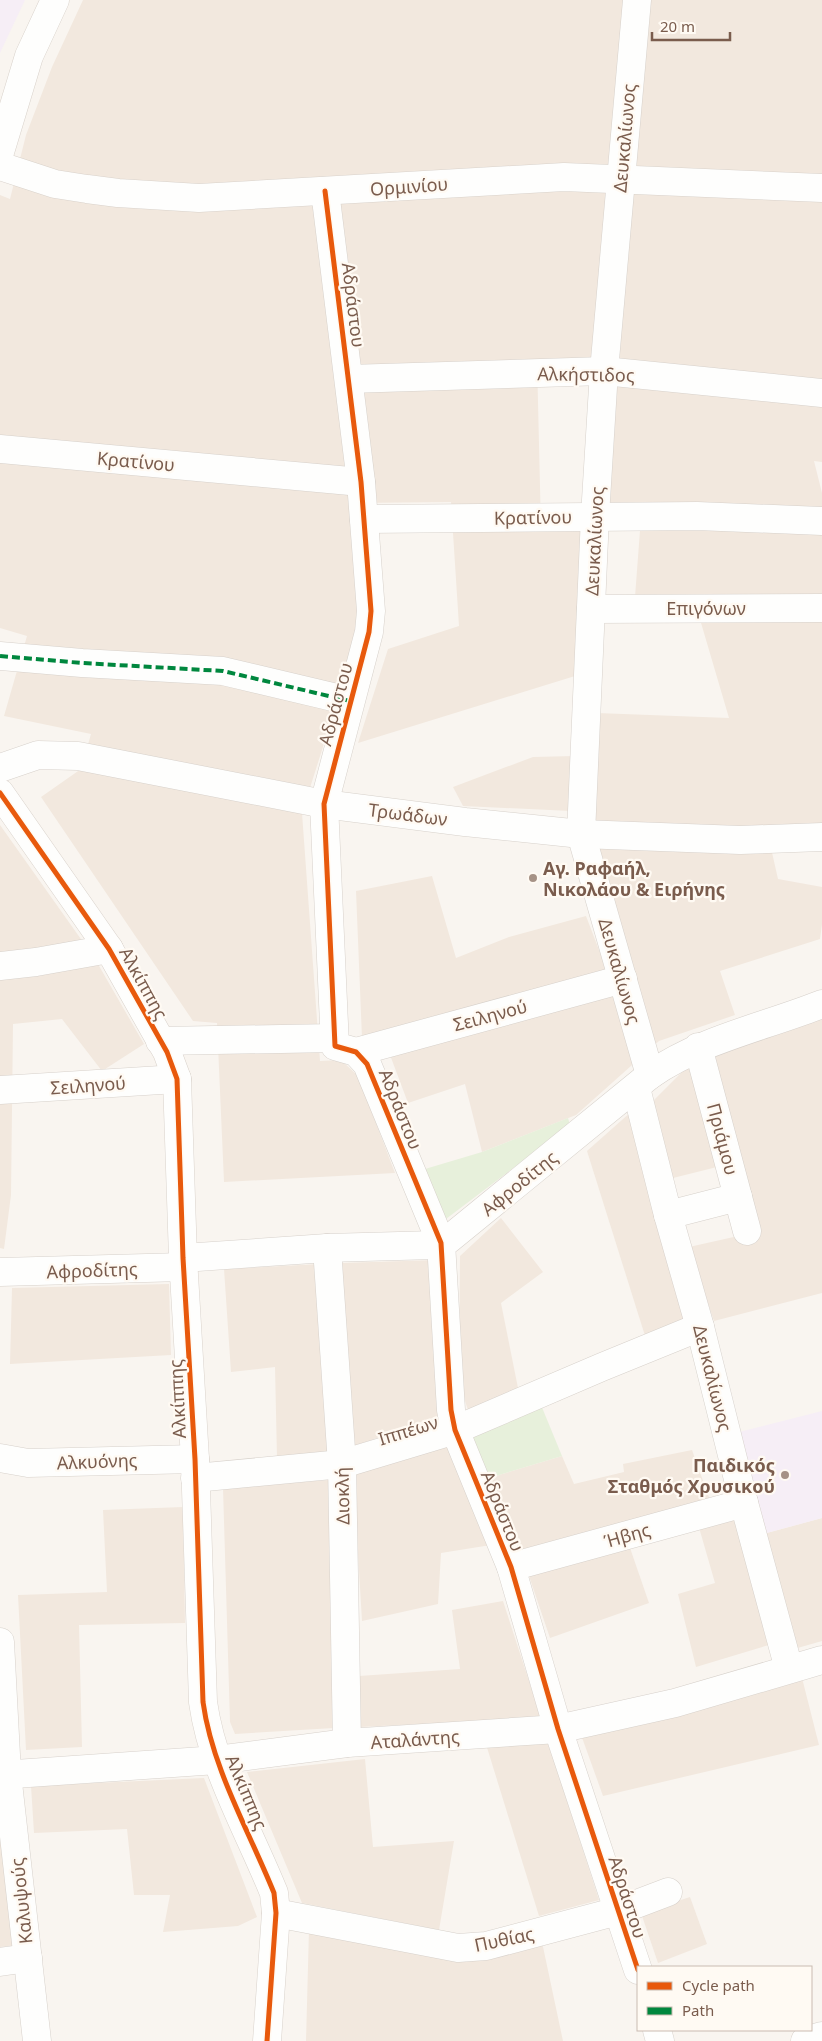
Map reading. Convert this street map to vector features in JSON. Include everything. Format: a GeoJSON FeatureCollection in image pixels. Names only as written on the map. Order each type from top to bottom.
{"type":"FeatureCollection","features":[{"type":"Feature","properties":{"kind":"street"},"geometry":{"type":"LineString","coordinates":[[0,152],[29,56],[55,0]]}},
{"type":"Feature","properties":{"kind":"street","name":"Δευκαλίωνος"},"geometry":{"type":"LineString","coordinates":[[637,0],[604,371],[595,516],[581,834],[623,979],[668,1215],[700,1327],[744,1503],[789,1669]]}},
{"type":"Feature","properties":{"kind":"street","name":"Ορμινίου"},"geometry":{"type":"LineString","coordinates":[[0,166],[55,184],[118,193],[207,198],[564,177],[822,188]]}},
{"type":"Feature","properties":{"kind":"street","name":"Αδράστου"},"geometry":{"type":"LineString","coordinates":[[325,191],[361,482],[371,610],[369,632],[324,804],[345,1045],[367,1064],[441,1243],[451,1410],[455,1430],[511,1567],[558,1729],[637,1967]]}},
{"type":"Feature","properties":{"kind":"street","name":"Αλκήστιδος"},"geometry":{"type":"LineString","coordinates":[[349,379],[604,371],[822,393]]}},
{"type":"Feature","properties":{"kind":"street","name":"Κρατίνου"},"geometry":{"type":"LineString","coordinates":[[0,449],[361,482]]}},
{"type":"Feature","properties":{"kind":"street","name":"Κρατίνου"},"geometry":{"type":"LineString","coordinates":[[364,519],[697,516],[822,521]]}},
{"type":"Feature","properties":{"kind":"street","name":"Επιγόνων"},"geometry":{"type":"LineString","coordinates":[[591,609],[822,608]]}},
{"type":"Feature","properties":{"kind":"street"},"geometry":{"type":"LineString","coordinates":[[0,656],[223,671],[350,701]]}},
{"type":"Feature","properties":{"kind":"street","name":"Τρωάδων"},"geometry":{"type":"LineString","coordinates":[[0,768],[38,755],[78,756],[324,804],[581,834],[740,840],[822,837]]}},
{"type":"Feature","properties":{"kind":"street","name":"Αλκίππης"},"geometry":{"type":"LineString","coordinates":[[0,793],[110,949],[172,1062],[177,1079],[183,1262],[195,1468],[203,1702],[208,1731],[217,1760],[274,1893],[276,1913],[267,2041]]}},
{"type":"Feature","properties":{"kind":"street"},"geometry":{"type":"LineString","coordinates":[[0,966],[36,962],[110,949]]}},
{"type":"Feature","properties":{"kind":"street","name":"Σειληνού"},"geometry":{"type":"LineString","coordinates":[[160,1041],[345,1045],[623,979]]}},
{"type":"Feature","properties":{"kind":"street","name":"Αφροδίτης"},"geometry":{"type":"LineString","coordinates":[[0,1272],[183,1262],[327,1248],[435,1245],[441,1243],[517,1184],[642,1081],[670,1061],[698,1047],[822,1004]]}},
{"type":"Feature","properties":{"kind":"street","name":"Πριάμου"},"geometry":{"type":"LineString","coordinates":[[698,1047],[747,1231]]}},
{"type":"Feature","properties":{"kind":"street","name":"Σειληνού"},"geometry":{"type":"LineString","coordinates":[[0,1090],[177,1079]]}},
{"type":"Feature","properties":{"kind":"street"},"geometry":{"type":"LineString","coordinates":[[668,1215],[738,1197]]}},
{"type":"Feature","properties":{"kind":"street","name":"Διοκλή"},"geometry":{"type":"LineString","coordinates":[[327,1248],[342,1464],[347,1743]]}},
{"type":"Feature","properties":{"kind":"street"},"geometry":{"type":"LineString","coordinates":[[0,1272],[0,1282]]}},
{"type":"Feature","properties":{"kind":"street","name":"Ιππέων"},"geometry":{"type":"LineString","coordinates":[[195,1468],[342,1464],[455,1430],[602,1366],[700,1327]]}},
{"type":"Feature","properties":{"kind":"street","name":"Αλκυόνης"},"geometry":{"type":"LineString","coordinates":[[0,1458],[28,1463],[195,1468]]}},
{"type":"Feature","properties":{"kind":"street","name":"Ήβης"},"geometry":{"type":"LineString","coordinates":[[511,1567],[744,1503]]}},
{"type":"Feature","properties":{"kind":"street","name":"Καλυψούς"},"geometry":{"type":"LineString","coordinates":[[0,1642],[3,1774],[28,1958],[37,2041]]}},
{"type":"Feature","properties":{"kind":"street","name":"Αταλάντης"},"geometry":{"type":"LineString","coordinates":[[3,1774],[217,1760],[347,1743],[558,1729],[675,1703],[822,1660]]}},
{"type":"Feature","properties":{"kind":"street","name":"Πυθίας"},"geometry":{"type":"LineString","coordinates":[[276,1913],[458,1948],[486,1946],[618,1911],[668,1892]]}},
{"type":"Feature","properties":{"kind":"street"},"geometry":{"type":"LineString","coordinates":[[0,1962],[28,1958]]}},
{"type":"Feature","properties":{"kind":"street"},"geometry":{"type":"LineString","coordinates":[[805,2041],[822,2036]]}},
{"type":"Feature","properties":{"kind":"shaded area"},"geometry":{"type":"Polygon","coordinates":[[[0,0],[25,0],[0,53],[0,0]]]}},
{"type":"Feature","properties":{"kind":"shaded area"},"geometry":{"type":"Polygon","coordinates":[[[83,0],[822,0],[822,462],[814,461],[822,493],[822,825],[766,826],[778,879],[822,887],[820,939],[720,971],[735,1015],[659,1041],[576,1115],[482,1152],[465,1084],[408,1103],[390,1055],[636,981],[593,827],[597,713],[729,718],[694,599],[635,597],[642,504],[609,504],[613,358],[537,360],[541,528],[581,528],[575,676],[358,743],[388,649],[459,626],[451,502],[353,503],[361,627],[302,813],[320,1061],[341,1060],[358,1076],[395,1173],[224,1182],[217,1023],[193,1021],[41,797],[81,769],[91,734],[4,716],[27,636],[0,628],[0,195],[10,199],[26,135],[52,67],[83,0]]]}},
{"type":"Feature","properties":{"kind":"shaded area"},"geometry":{"type":"Polygon","coordinates":[[[574,756],[571,811],[463,806],[453,787],[533,757],[574,756]]]}},
{"type":"Feature","properties":{"kind":"shaded area"},"geometry":{"type":"Polygon","coordinates":[[[0,825],[95,959],[144,1044],[102,1071],[62,1019],[13,1024],[11,1195],[4,1249],[0,1248],[0,825]]]}},
{"type":"Feature","properties":{"kind":"shaded area"},"geometry":{"type":"Polygon","coordinates":[[[432,876],[456,958],[509,937],[586,916],[607,971],[362,1038],[356,891],[432,876]]]}},
{"type":"Feature","properties":{"kind":"shaded area"},"geometry":{"type":"Polygon","coordinates":[[[822,1016],[822,1293],[714,1321],[689,1247],[756,1232],[708,1056],[822,1016]]]}},
{"type":"Feature","properties":{"kind":"shaded area"},"geometry":{"type":"Polygon","coordinates":[[[692,1064],[721,1166],[673,1178],[652,1102],[692,1064]]]}},
{"type":"Feature","properties":{"kind":"shaded area"},"geometry":{"type":"Polygon","coordinates":[[[631,1112],[690,1321],[646,1339],[587,1151],[631,1112]]]}},
{"type":"Feature","properties":{"kind":"shaded area"},"geometry":{"type":"Polygon","coordinates":[[[501,1218],[543,1272],[501,1303],[518,1388],[468,1410],[459,1383],[460,1256],[501,1218]]]}},
{"type":"Feature","properties":{"kind":"shaded area"},"geometry":{"type":"Polygon","coordinates":[[[436,1260],[440,1415],[352,1447],[341,1263],[436,1260]]]}},
{"type":"Feature","properties":{"kind":"shaded area"},"geometry":{"type":"Polygon","coordinates":[[[320,1264],[331,1453],[277,1458],[275,1367],[231,1372],[224,1269],[320,1264]]]}},
{"type":"Feature","properties":{"kind":"shaded area"},"geometry":{"type":"Polygon","coordinates":[[[169,1284],[171,1355],[10,1364],[12,1288],[169,1284]]]}},
{"type":"Feature","properties":{"kind":"shaded area","name":"Παιδικός Σταθμός Χρυσικού"},"geometry":{"type":"Polygon","coordinates":[[[822,1411],[822,1518],[763,1534],[735,1433],[822,1411]]]}},
{"type":"Feature","properties":{"kind":"shaded area"},"geometry":{"type":"Polygon","coordinates":[[[449,1439],[491,1545],[441,1553],[438,1604],[362,1621],[353,1470],[449,1439]]]}},
{"type":"Feature","properties":{"kind":"shaded area"},"geometry":{"type":"Polygon","coordinates":[[[692,1450],[711,1503],[521,1556],[489,1478],[562,1456],[574,1484],[624,1472],[623,1464],[692,1450]]]}},
{"type":"Feature","properties":{"kind":"shaded area"},"geometry":{"type":"Polygon","coordinates":[[[329,1480],[334,1728],[235,1734],[230,1722],[223,1488],[329,1480]]]}},
{"type":"Feature","properties":{"kind":"shaded area"},"geometry":{"type":"Polygon","coordinates":[[[183,1507],[185,1623],[79,1625],[82,1747],[26,1750],[18,1595],[107,1592],[103,1510],[183,1507]]]}},
{"type":"Feature","properties":{"kind":"shaded area"},"geometry":{"type":"Polygon","coordinates":[[[734,1513],[772,1644],[696,1667],[678,1594],[715,1583],[698,1524],[734,1513]]]}},
{"type":"Feature","properties":{"kind":"shaded area"},"geometry":{"type":"Polygon","coordinates":[[[822,1518],[822,1641],[794,1649],[763,1534],[822,1518]]]}},
{"type":"Feature","properties":{"kind":"shaded area"},"geometry":{"type":"Polygon","coordinates":[[[629,1545],[649,1603],[550,1638],[528,1573],[629,1545]]]}},
{"type":"Feature","properties":{"kind":"shaded area"},"geometry":{"type":"Polygon","coordinates":[[[503,1601],[541,1718],[360,1727],[359,1676],[460,1669],[452,1610],[503,1601]]]}},
{"type":"Feature","properties":{"kind":"shaded area"},"geometry":{"type":"Polygon","coordinates":[[[801,1674],[819,1745],[603,1796],[580,1732],[801,1674]]]}},
{"type":"Feature","properties":{"kind":"shaded area"},"geometry":{"type":"Polygon","coordinates":[[[485,1741],[548,1742],[599,1900],[539,1916],[485,1741]]]}},
{"type":"Feature","properties":{"kind":"shaded area"},"geometry":{"type":"Polygon","coordinates":[[[365,1759],[373,1847],[454,1841],[439,1930],[302,1903],[247,1772],[365,1759]]]}},
{"type":"Feature","properties":{"kind":"shaded area"},"geometry":{"type":"Polygon","coordinates":[[[204,1778],[257,1917],[238,1926],[163,1932],[170,1895],[134,1895],[127,1829],[34,1833],[31,1786],[204,1778]]]}},
{"type":"Feature","properties":{"kind":"shaded area"},"geometry":{"type":"Polygon","coordinates":[[[0,1802],[18,1945],[0,1947],[0,1802]]]}},
{"type":"Feature","properties":{"kind":"shaded area"},"geometry":{"type":"Polygon","coordinates":[[[690,1897],[707,1944],[658,1963],[641,1913],[690,1897]]]}},
{"type":"Feature","properties":{"kind":"shaded area"},"geometry":{"type":"Polygon","coordinates":[[[309,1929],[475,1961],[542,1942],[563,2041],[306,2041],[309,1929]]]}},
{"type":"Feature","properties":{"kind":"green space"},"geometry":{"type":"Polygon","coordinates":[[[568,1118],[570,1125],[442,1222],[425,1169],[482,1152],[568,1118]]]}},
{"type":"Feature","properties":{"kind":"green space"},"geometry":{"type":"Polygon","coordinates":[[[541,1405],[562,1456],[489,1478],[470,1432],[541,1405]]]}},
{"type":"Feature","properties":{"kind":"marked path"},"geometry":{"type":"LineString","coordinates":[[0,656],[223,671],[350,701]]}},
{"type":"Feature","properties":{"kind":"cycle path"},"geometry":{"type":"LineString","coordinates":[[325,191],[361,482],[371,611],[369,632],[324,804],[335,1046],[356,1052],[367,1064],[441,1243],[451,1410],[455,1430],[511,1567],[558,1729],[637,1967]]}},
{"type":"Feature","properties":{"kind":"cycle path"},"geometry":{"type":"LineString","coordinates":[[0,793],[109,949],[167,1052],[177,1079],[183,1258],[195,1459],[203,1702],[214,1751],[232,1799],[274,1893],[276,1913],[267,2041]]}},
{"type":"Feature","properties":{"kind":"place","name":"Αγ. Ραφαήλ, Νικολάου & Ειρήνης"},"geometry":{"type":"Point","coordinates":[533,878]}},
{"type":"Feature","properties":{"kind":"place","name":"Παιδικός Σταθμός Χρυσικού"},"geometry":{"type":"Point","coordinates":[785,1475]}}]}
